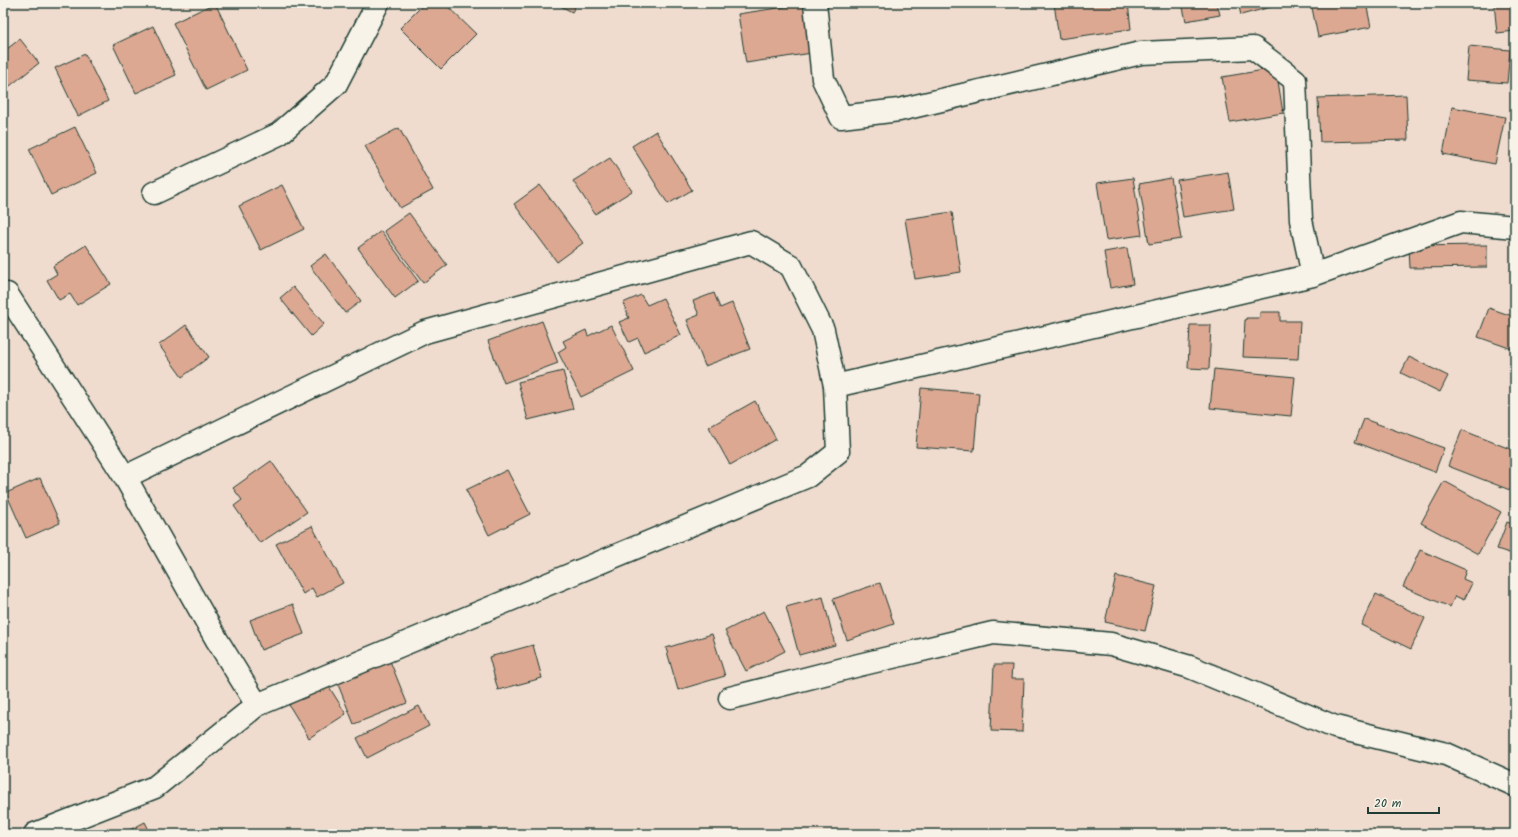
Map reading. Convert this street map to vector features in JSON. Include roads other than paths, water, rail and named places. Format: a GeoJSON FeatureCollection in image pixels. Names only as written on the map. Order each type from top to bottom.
{"type":"FeatureCollection","features":[{"type":"Feature","properties":{"kind":"street"},"geometry":{"type":"LineString","coordinates":[[154,193],[279,134],[336,84],[378,3]]}},
{"type":"Feature","properties":{"kind":"street"},"geometry":{"type":"LineString","coordinates":[[815,3],[822,79],[841,117],[899,110],[1141,53],[1253,48],[1296,80],[1300,220],[1313,275]]}},
{"type":"Feature","properties":{"kind":"street"},"geometry":{"type":"LineString","coordinates":[[835,386],[1313,275],[1461,222],[1515,227]]}},
{"type":"Feature","properties":{"kind":"street"},"geometry":{"type":"LineString","coordinates":[[35,834],[155,787],[257,705],[808,476],[838,452],[835,386],[823,330],[791,266],[751,242],[425,332],[124,477]]}},
{"type":"Feature","properties":{"kind":"street"},"geometry":{"type":"LineString","coordinates":[[7,294],[124,477],[217,640],[257,705]]}},
{"type":"Feature","properties":{"kind":"street"},"geometry":{"type":"LineString","coordinates":[[730,698],[993,633],[1111,644],[1190,667],[1335,727],[1446,754],[1515,785]]}}]}
